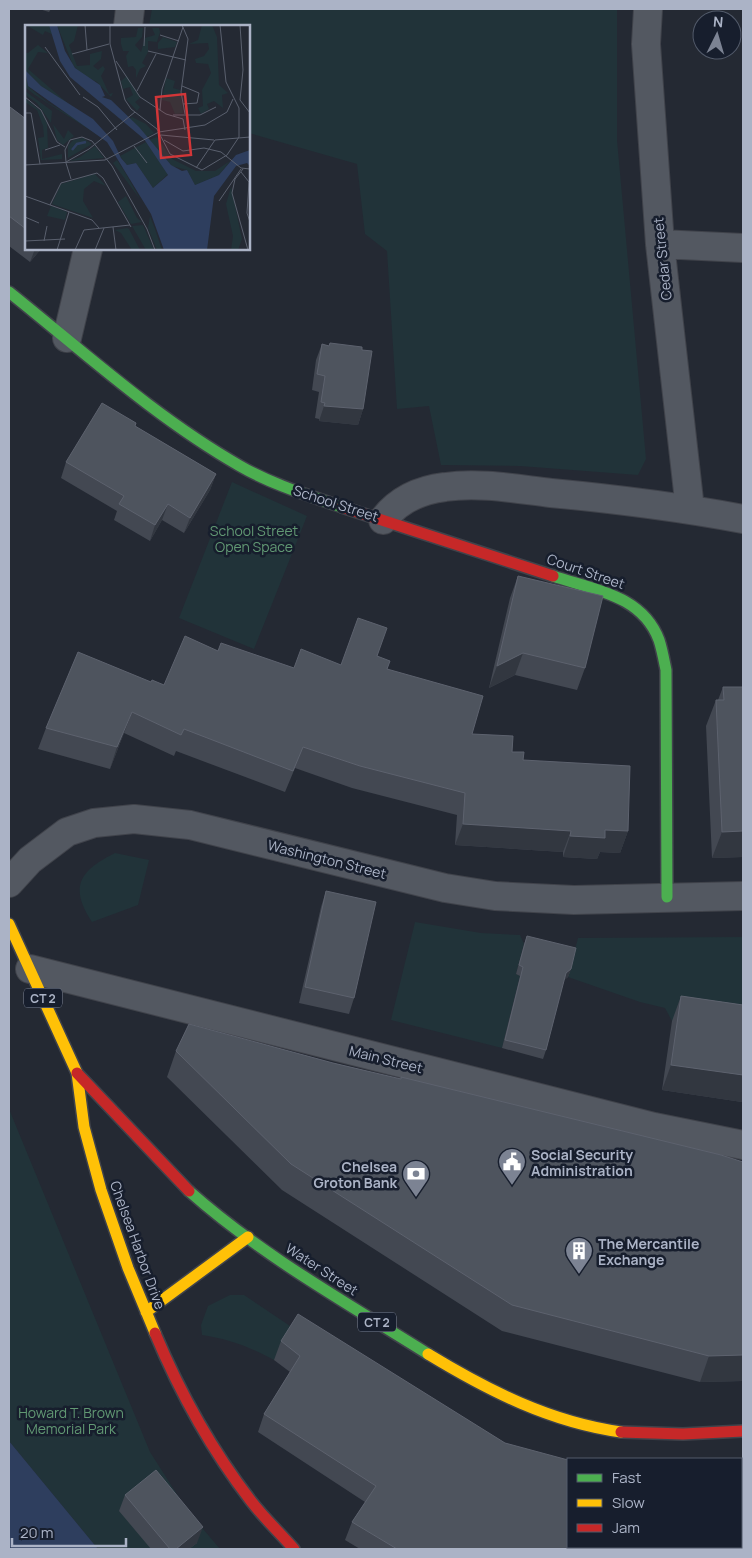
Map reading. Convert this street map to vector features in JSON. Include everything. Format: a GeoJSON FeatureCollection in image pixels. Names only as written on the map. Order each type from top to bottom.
{"type":"FeatureCollection","features":[{"type":"Feature","properties":{"kind":"main road","name":"School Street"},"geometry":{"type":"LineString","coordinates":[[9,292],[148,402],[241,466],[303,494],[383,520]]}},
{"type":"Feature","properties":{"kind":"main road","name":"Court Street"},"geometry":{"type":"LineString","coordinates":[[383,520],[613,596],[633,604],[649,620],[663,656],[667,686],[666,898]]}},
{"type":"Feature","properties":{"kind":"main road","name":"Chelsea Harbor Drive"},"geometry":{"type":"LineString","coordinates":[[9,924],[77,1073],[81,1111],[96,1173],[113,1228],[170,1368],[205,1436],[252,1502],[294,1549]]}},
{"type":"Feature","properties":{"kind":"main road","name":"Water Street"},"geometry":{"type":"LineString","coordinates":[[77,1073],[173,1177],[209,1209],[331,1293],[456,1370],[499,1393],[546,1414],[588,1426],[639,1433],[696,1434],[743,1431]]}},
{"type":"Feature","properties":{"kind":"main road"},"geometry":{"type":"LineString","coordinates":[[146,1312],[248,1237]]}},
{"type":"Feature","properties":{"kind":"street"},"geometry":{"type":"LineString","coordinates":[[128,25],[130,9]]}},
{"type":"Feature","properties":{"kind":"street","name":"Cedar Street"},"geometry":{"type":"LineString","coordinates":[[648,9],[646,44],[660,244],[690,509]]}},
{"type":"Feature","properties":{"kind":"street"},"geometry":{"type":"LineString","coordinates":[[660,244],[743,248]]}},
{"type":"Feature","properties":{"kind":"street"},"geometry":{"type":"LineString","coordinates":[[67,338],[88,250]]}},
{"type":"Feature","properties":{"kind":"street","name":"School Street"},"geometry":{"type":"LineString","coordinates":[[383,520],[400,502],[411,497],[444,487],[462,486],[517,489],[690,509],[743,519]]}},
{"type":"Feature","properties":{"kind":"street","name":"Washington Street"},"geometry":{"type":"LineString","coordinates":[[9,883],[30,860],[67,832],[94,823],[143,819],[190,825],[444,888],[495,896],[574,900],[743,896]]}},
{"type":"Feature","properties":{"kind":"street","name":"Main Street"},"geometry":{"type":"LineString","coordinates":[[30,970],[654,1127],[743,1145]]}},
{"type":"Feature","properties":{"kind":"green space"},"geometry":{"type":"Polygon","coordinates":[[[152,9],[617,9],[617,140],[646,459],[638,475],[520,466],[441,465],[429,406],[397,409],[387,251],[365,234],[357,164],[250,133],[250,25],[149,25],[152,9]]]}},
{"type":"Feature","properties":{"kind":"green space","name":"School Street Open Space"},"geometry":{"type":"Polygon","coordinates":[[[232,482],[307,516],[254,649],[179,618],[232,482]]]}},
{"type":"Feature","properties":{"kind":"green space"},"geometry":{"type":"Polygon","coordinates":[[[115,853],[149,860],[138,905],[92,922],[81,899],[81,881],[93,866],[115,853]]]}},
{"type":"Feature","properties":{"kind":"green space"},"geometry":{"type":"Polygon","coordinates":[[[415,922],[481,933],[520,935],[524,944],[516,974],[520,976],[502,1048],[391,1020],[415,922]]]}},
{"type":"Feature","properties":{"kind":"green space"},"geometry":{"type":"Polygon","coordinates":[[[743,937],[743,1031],[672,1021],[665,1008],[640,1002],[568,977],[578,938],[743,937]]]}},
{"type":"Feature","properties":{"kind":"green space","name":"Howard T. Brown Memorial Park"},"geometry":{"type":"Polygon","coordinates":[[[9,1109],[150,1452],[187,1510],[220,1549],[98,1549],[9,1441],[9,1109]]]}},
{"type":"Feature","properties":{"kind":"green space"},"geometry":{"type":"Polygon","coordinates":[[[230,1295],[244,1295],[293,1328],[274,1360],[239,1344],[202,1335],[201,1325],[208,1306],[230,1295]]]}},
{"type":"Feature","properties":{"kind":"water"},"geometry":{"type":"Polygon","coordinates":[[[9,1441],[98,1549],[9,1549],[9,1441]]]}},
{"type":"Feature","properties":{"kind":"building"},"geometry":{"type":"Polygon","coordinates":[[[10,107],[25,118],[25,228],[9,216],[10,107]]]}},
{"type":"Feature","properties":{"kind":"building"},"geometry":{"type":"Polygon","coordinates":[[[330,343],[362,347],[362,350],[372,351],[363,409],[324,406],[325,403],[321,402],[325,376],[317,374],[322,344],[329,346],[330,343]]]}},
{"type":"Feature","properties":{"kind":"building"},"geometry":{"type":"Polygon","coordinates":[[[102,403],[136,423],[135,426],[216,474],[190,518],[168,504],[155,525],[119,504],[124,496],[66,462],[102,403]]]}},
{"type":"Feature","properties":{"kind":"building"},"geometry":{"type":"Polygon","coordinates":[[[518,576],[603,596],[585,668],[523,653],[497,666],[518,576]]]}},
{"type":"Feature","properties":{"kind":"building"},"geometry":{"type":"Polygon","coordinates":[[[358,618],[387,628],[377,656],[390,661],[387,669],[483,696],[472,734],[513,736],[512,752],[524,752],[523,760],[630,766],[628,831],[605,830],[605,838],[570,836],[571,831],[463,824],[465,793],[360,766],[303,747],[293,771],[184,729],[181,735],[132,712],[117,747],[46,728],[78,652],[151,682],[152,680],[164,685],[185,636],[218,651],[221,643],[294,668],[301,649],[341,665],[358,618]]]}},
{"type":"Feature","properties":{"kind":"building"},"geometry":{"type":"Polygon","coordinates":[[[723,687],[743,687],[743,831],[722,832],[716,700],[724,700],[723,687]]]}},
{"type":"Feature","properties":{"kind":"building"},"geometry":{"type":"Polygon","coordinates":[[[326,891],[376,902],[354,998],[305,987],[326,891]]]}},
{"type":"Feature","properties":{"kind":"building"},"geometry":{"type":"Polygon","coordinates":[[[527,936],[576,948],[571,969],[566,973],[546,1050],[505,1040],[523,967],[519,965],[527,936]]]}},
{"type":"Feature","properties":{"kind":"building"},"geometry":{"type":"Polygon","coordinates":[[[681,996],[743,1005],[743,1075],[671,1065],[681,996]]]}},
{"type":"Feature","properties":{"kind":"building","name":"The Mercantile Exchange"},"geometry":{"type":"Polygon","coordinates":[[[189,1024],[333,1063],[401,1079],[401,1077],[743,1162],[743,1355],[709,1356],[512,1305],[291,1164],[176,1051],[189,1024]]]}},
{"type":"Feature","properties":{"kind":"building"},"geometry":{"type":"Polygon","coordinates":[[[298,1314],[505,1443],[567,1460],[567,1548],[742,1548],[742,1516],[743,1549],[397,1549],[352,1522],[376,1486],[264,1414],[300,1356],[281,1341],[298,1314]]]}},
{"type":"Feature","properties":{"kind":"building"},"geometry":{"type":"Polygon","coordinates":[[[156,1470],[203,1527],[176,1549],[170,1549],[125,1495],[156,1470]]]}},
{"type":"Feature","properties":{"kind":"traffic: fast"},"geometry":{"type":"LineString","coordinates":[[9,292],[121,384],[209,447],[264,478],[342,507]]}},
{"type":"Feature","properties":{"kind":"traffic: fast"},"geometry":{"type":"LineString","coordinates":[[553,576],[615,596],[629,604],[641,613],[651,625],[659,640],[666,670],[667,897]]}},
{"type":"Feature","properties":{"kind":"traffic: fast"},"geometry":{"type":"LineString","coordinates":[[189,1191],[245,1236],[275,1257],[428,1354]]}},
{"type":"Feature","properties":{"kind":"traffic: slow"},"geometry":{"type":"LineString","coordinates":[[9,924],[77,1073],[84,1127],[101,1190],[128,1268],[155,1333]]}},
{"type":"Feature","properties":{"kind":"traffic: slow"},"geometry":{"type":"LineString","coordinates":[[146,1312],[248,1237]]}},
{"type":"Feature","properties":{"kind":"traffic: slow"},"geometry":{"type":"LineString","coordinates":[[428,1354],[497,1392],[545,1413],[569,1421],[621,1432]]}},
{"type":"Feature","properties":{"kind":"traffic: jam"},"geometry":{"type":"LineString","coordinates":[[342,507],[553,576]]}},
{"type":"Feature","properties":{"kind":"traffic: jam"},"geometry":{"type":"LineString","coordinates":[[77,1073],[189,1191]]}},
{"type":"Feature","properties":{"kind":"traffic: jam"},"geometry":{"type":"LineString","coordinates":[[155,1333],[186,1399],[210,1441],[236,1481],[256,1507],[294,1549]]}},
{"type":"Feature","properties":{"kind":"traffic: jam"},"geometry":{"type":"LineString","coordinates":[[621,1432],[683,1434],[743,1431]]}},
{"type":"Feature","properties":{"kind":"place","name":"Social Security Administration"},"geometry":{"type":"Point","coordinates":[512,1186]}},
{"type":"Feature","properties":{"kind":"place","name":"Chelsea Groton Bank"},"geometry":{"type":"Point","coordinates":[416,1198]}},
{"type":"Feature","properties":{"kind":"place","name":"The Mercantile Exchange"},"geometry":{"type":"Point","coordinates":[579,1275]}}]}
